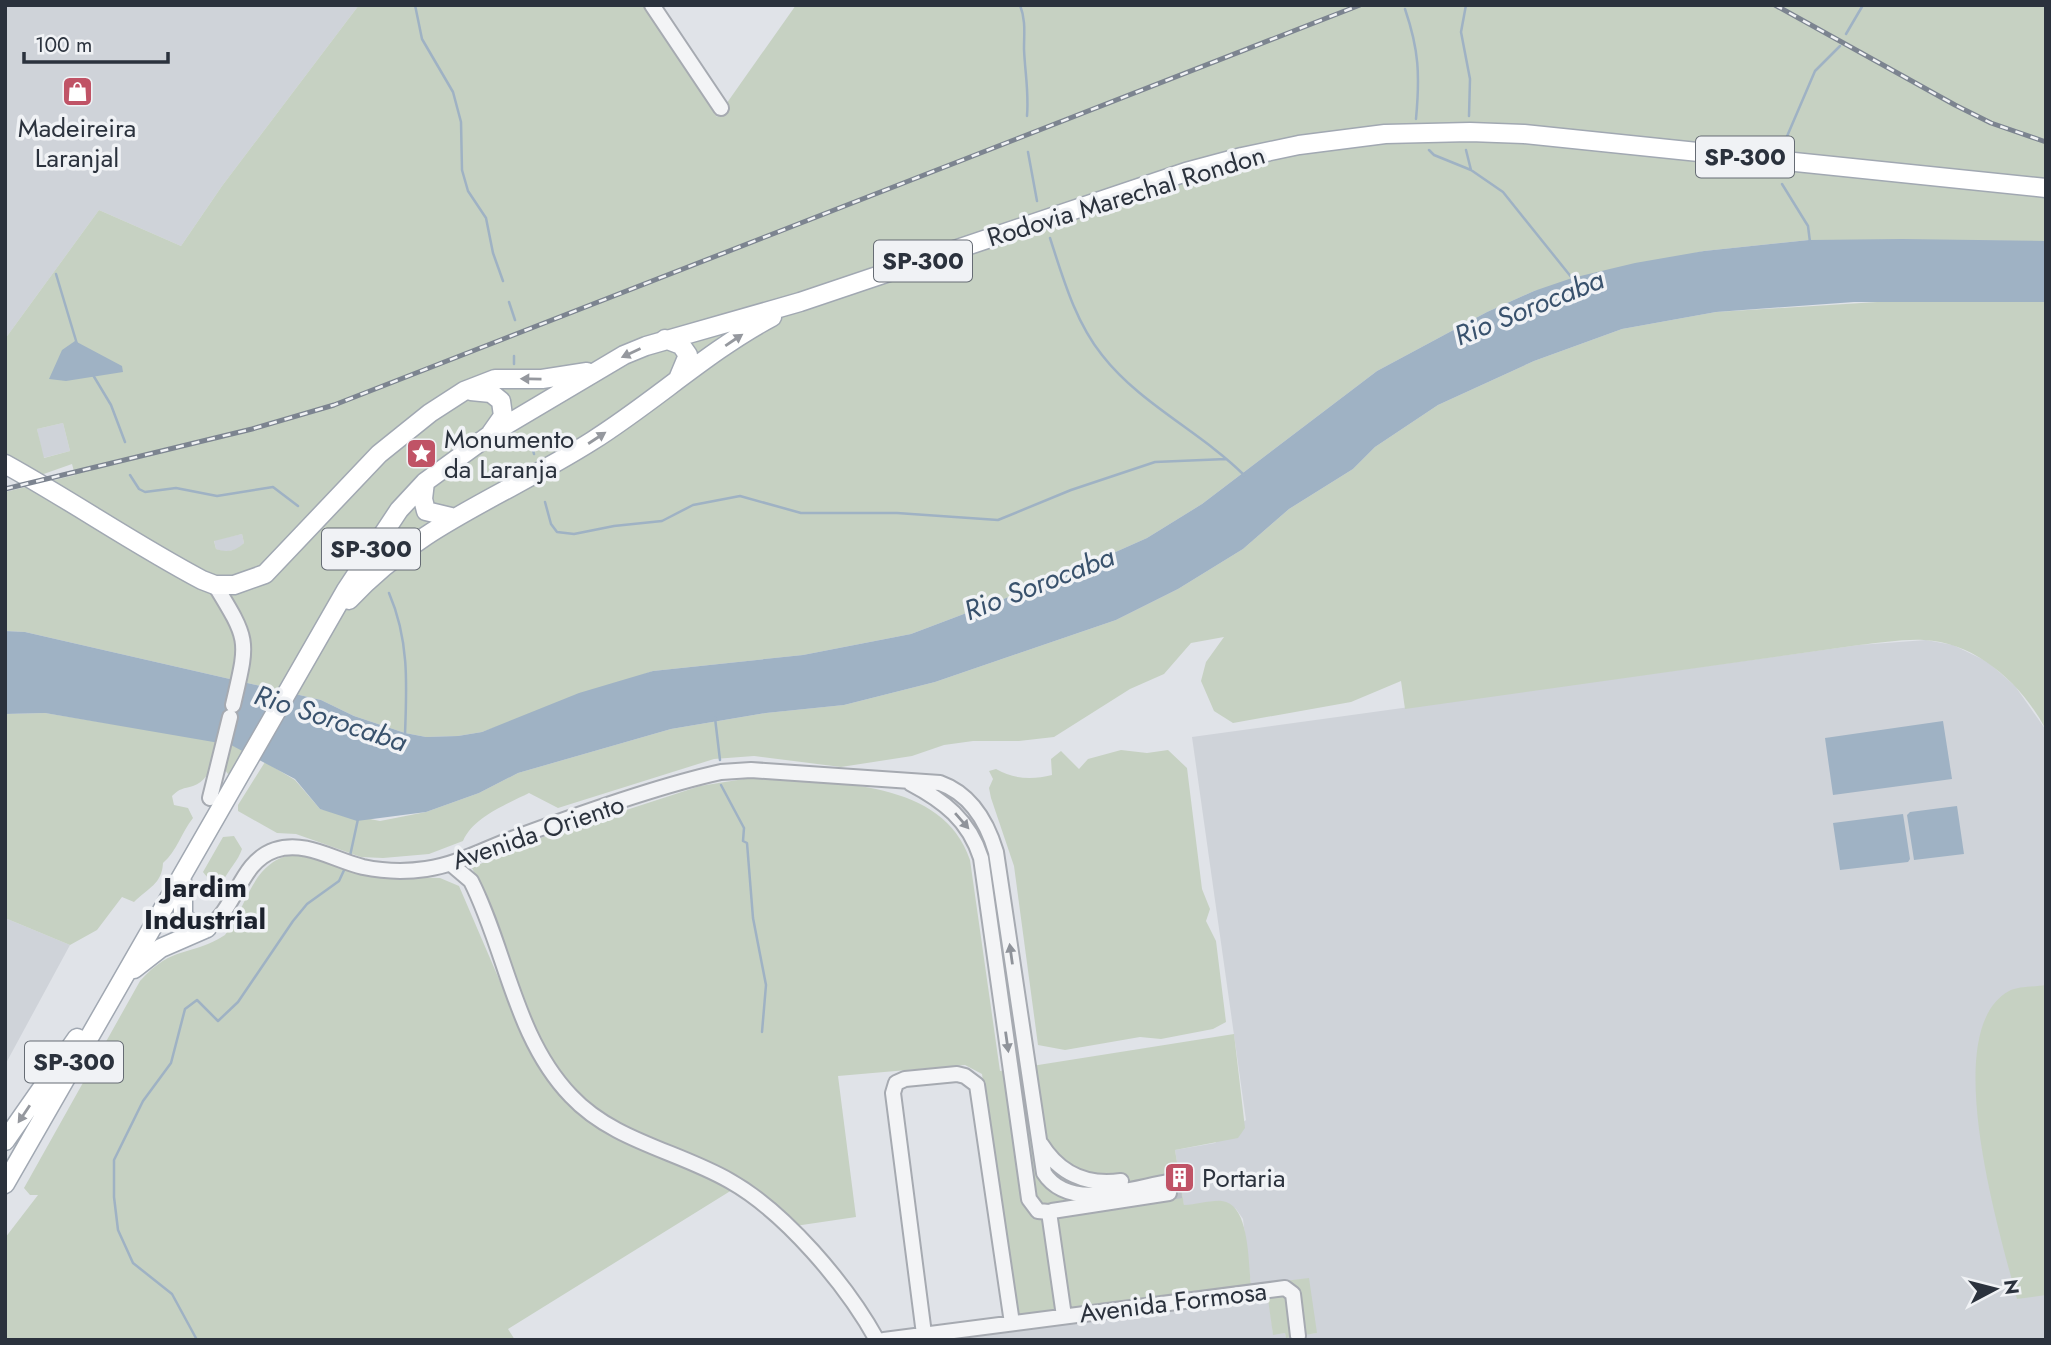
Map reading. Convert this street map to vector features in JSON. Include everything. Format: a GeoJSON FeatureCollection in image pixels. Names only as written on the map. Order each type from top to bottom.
{"type":"FeatureCollection","features":[{"type":"Feature","properties":{"kind":"main road","name":"Rodovia Marechal Rondon"},"geometry":{"type":"LineString","coordinates":[[5,1184],[378,539],[399,510],[425,482],[491,434],[624,355],[665,339],[800,302],[1196,169],[1299,145],[1376,135],[1470,132],[1538,135],[2046,188]]}},
{"type":"Feature","properties":{"kind":"main road","name":"Rodovia Marechal Rondon"},"geometry":{"type":"LineString","coordinates":[[329,624],[379,570],[451,517],[520,484],[571,454],[740,335],[800,302]]}},
{"type":"Feature","properties":{"kind":"main road"},"geometry":{"type":"LineString","coordinates":[[665,339],[681,345],[688,355],[678,380]]}},
{"type":"Feature","properties":{"kind":"main road"},"geometry":{"type":"LineString","coordinates":[[5,476],[62,507],[91,518],[215,585],[249,582],[271,570],[379,454],[430,413],[464,391],[495,379],[542,379],[599,370]]}},
{"type":"Feature","properties":{"kind":"main road"},"geometry":{"type":"LineString","coordinates":[[464,391],[491,393],[501,401],[503,416],[491,434]]}},
{"type":"Feature","properties":{"kind":"main road"},"geometry":{"type":"LineString","coordinates":[[5,464],[66,498],[91,518]]}},
{"type":"Feature","properties":{"kind":"main road"},"geometry":{"type":"LineString","coordinates":[[425,482],[423,499],[426,511],[451,517]]}},
{"type":"Feature","properties":{"kind":"main road"},"geometry":{"type":"LineString","coordinates":[[183,877],[180,901],[183,916],[192,925],[207,928]]}},
{"type":"Feature","properties":{"kind":"main road"},"geometry":{"type":"LineString","coordinates":[[5,1141],[80,1034],[112,995],[150,955],[207,928]]}},
{"type":"Feature","properties":{"kind":"street"},"geometry":{"type":"LineString","coordinates":[[652,5],[721,108]]}},
{"type":"Feature","properties":{"kind":"street"},"geometry":{"type":"LineString","coordinates":[[210,798],[242,669],[244,641],[241,628],[215,585]]}},
{"type":"Feature","properties":{"kind":"street","name":"Avenida Oriento"},"geometry":{"type":"LineString","coordinates":[[207,928],[219,918],[249,869],[264,855],[294,846],[353,864],[400,870],[451,864],[532,832],[721,772],[751,770],[940,783],[958,792],[974,806],[990,835],[998,868],[1042,1167],[1053,1184]]}},
{"type":"Feature","properties":{"kind":"street","name":"Avenida Oriento"},"geometry":{"type":"LineString","coordinates":[[907,782],[953,811],[970,831],[981,858],[1029,1195]]}},
{"type":"Feature","properties":{"kind":"street"},"geometry":{"type":"LineString","coordinates":[[451,864],[471,881],[534,1042],[572,1097],[607,1124],[722,1177],[755,1198],[833,1278],[877,1340]]}},
{"type":"Feature","properties":{"kind":"street"},"geometry":{"type":"LineString","coordinates":[[924,1334],[893,1093],[896,1083],[905,1079],[957,1074],[965,1076],[977,1085],[1012,1323]]}},
{"type":"Feature","properties":{"kind":"street"},"geometry":{"type":"LineString","coordinates":[[1037,1138],[1047,1154],[1072,1175],[1094,1182],[1168,1183]]}},
{"type":"Feature","properties":{"kind":"street"},"geometry":{"type":"LineString","coordinates":[[1053,1184],[1072,1175]]}},
{"type":"Feature","properties":{"kind":"street"},"geometry":{"type":"LineString","coordinates":[[1039,1182],[1053,1184],[1076,1195],[1168,1183],[1051,1211],[1034,1209],[1029,1195],[1039,1182]]}},
{"type":"Feature","properties":{"kind":"street"},"geometry":{"type":"LineString","coordinates":[[1076,1195],[1094,1182]]}},
{"type":"Feature","properties":{"kind":"street"},"geometry":{"type":"LineString","coordinates":[[1053,1184],[1060,1197],[1051,1211],[1064,1316]]}},
{"type":"Feature","properties":{"kind":"street","name":"Avenida Formosa"},"geometry":{"type":"LineString","coordinates":[[884,1340],[1285,1288],[1293,1294],[1298,1336]]}},
{"type":"Feature","properties":{"kind":"shaded area"},"geometry":{"type":"Polygon","coordinates":[[[5,5],[359,5],[222,186],[181,246],[99,210],[5,339],[5,5]]]}},
{"type":"Feature","properties":{"kind":"shaded area"},"geometry":{"type":"Polygon","coordinates":[[[63,423],[70,451],[43,458],[37,429],[63,423]]]}},
{"type":"Feature","properties":{"kind":"shaded area"},"geometry":{"type":"Polygon","coordinates":[[[242,534],[244,543],[238,549],[224,552],[216,549],[214,540],[242,534]]]}},
{"type":"Feature","properties":{"kind":"shaded area"},"geometry":{"type":"Polygon","coordinates":[[[1926,640],[1953,645],[1988,662],[2015,686],[2046,730],[2046,1340],[949,1340],[1269,1299],[1273,1334],[1285,1333],[1286,1337],[1317,1333],[1251,1285],[1243,1219],[1236,1209],[1221,1201],[1184,1206],[1175,1150],[1215,1143],[1246,1120],[1192,737],[1859,645],[1926,640]]]}},
{"type":"Feature","properties":{"kind":"shaded area"},"geometry":{"type":"Polygon","coordinates":[[[5,918],[70,945],[5,1065],[5,918]]]}},
{"type":"Feature","properties":{"kind":"green space"},"geometry":{"type":"Polygon","coordinates":[[[359,5],[645,5],[717,117],[796,5],[2046,5],[2046,241],[1809,240],[1704,251],[1534,291],[1487,312],[1377,371],[1202,504],[1147,538],[1048,582],[911,634],[803,655],[653,671],[482,732],[458,736],[426,737],[405,733],[354,716],[321,700],[25,632],[5,631],[5,492],[75,475],[72,464],[38,476],[5,458],[5,339],[99,210],[181,246],[222,186],[359,5]],[[63,423],[37,429],[44,458],[70,451],[63,423]],[[242,534],[214,541],[216,549],[228,551],[238,548],[244,543],[242,534]]]}},
{"type":"Feature","properties":{"kind":"green space"},"geometry":{"type":"Polygon","coordinates":[[[1909,300],[2046,302],[2046,730],[2025,697],[1996,669],[1962,649],[1924,640],[1859,645],[1405,709],[1401,681],[1351,702],[1233,723],[1214,711],[1201,681],[1206,662],[1224,637],[1191,643],[1164,674],[1130,689],[1054,737],[944,745],[912,756],[841,767],[754,756],[714,759],[558,808],[529,793],[482,818],[463,841],[429,854],[361,857],[296,834],[277,833],[238,811],[238,805],[265,762],[295,780],[320,809],[380,821],[426,812],[479,793],[518,773],[671,729],[766,713],[844,705],[935,682],[1116,620],[1178,589],[1243,549],[1289,509],[1353,469],[1375,447],[1438,405],[1534,361],[1622,329],[1716,312],[1909,300]]]}},
{"type":"Feature","properties":{"kind":"green space"},"geometry":{"type":"Polygon","coordinates":[[[45,713],[217,741],[211,768],[204,779],[172,796],[174,805],[188,808],[193,818],[163,863],[157,881],[134,902],[122,897],[97,930],[70,945],[5,918],[5,714],[45,713]]]}},
{"type":"Feature","properties":{"kind":"green space"},"geometry":{"type":"Polygon","coordinates":[[[231,745],[246,751],[233,773],[228,774],[225,770],[231,745]]]}},
{"type":"Feature","properties":{"kind":"green space"},"geometry":{"type":"Polygon","coordinates":[[[1121,750],[1147,753],[1168,750],[1187,768],[1202,889],[1210,909],[1206,921],[1216,941],[1226,1022],[1213,1029],[1161,1039],[1140,1037],[1065,1050],[1038,1045],[1014,866],[991,798],[989,788],[993,779],[989,771],[996,769],[1023,778],[1045,777],[1052,775],[1051,759],[1061,751],[1079,769],[1088,759],[1121,750]]]}},
{"type":"Feature","properties":{"kind":"green space"},"geometry":{"type":"Polygon","coordinates":[[[750,778],[811,781],[877,789],[907,798],[934,812],[956,832],[970,860],[1000,1071],[1234,1034],[1245,1128],[1238,1138],[1175,1150],[1184,1205],[1222,1201],[1238,1212],[1246,1236],[1251,1285],[1309,1278],[1317,1333],[1286,1338],[1285,1333],[1273,1335],[1268,1299],[1019,1331],[982,1074],[965,1065],[838,1076],[856,1217],[795,1226],[742,1179],[714,1164],[633,1130],[595,1107],[578,1093],[542,1044],[517,986],[485,895],[472,868],[522,844],[700,786],[750,778]]]}},
{"type":"Feature","properties":{"kind":"green space"},"geometry":{"type":"Polygon","coordinates":[[[234,836],[242,849],[240,853],[223,881],[212,880],[203,872],[223,837],[234,836]]]}},
{"type":"Feature","properties":{"kind":"green space"},"geometry":{"type":"Polygon","coordinates":[[[296,854],[376,876],[440,878],[459,886],[520,1028],[567,1101],[732,1190],[508,1329],[515,1340],[5,1340],[5,1238],[38,1195],[30,1195],[24,1188],[140,981],[162,961],[225,935],[260,874],[281,858],[296,854]]]}},
{"type":"Feature","properties":{"kind":"green space"},"geometry":{"type":"Polygon","coordinates":[[[2046,985],[2046,1295],[2017,1299],[1988,1185],[1980,1136],[1976,1089],[1978,1047],[1988,1013],[2009,991],[2046,985]]]}},
{"type":"Feature","properties":{"kind":"water","name":"Rio Sorocaba"},"geometry":{"type":"Polygon","coordinates":[[[1809,240],[2046,241],[2046,302],[1854,302],[1716,312],[1622,329],[1534,361],[1438,405],[1375,447],[1353,469],[1289,509],[1243,549],[1178,589],[1116,620],[935,682],[844,705],[766,713],[671,729],[518,773],[479,793],[426,812],[357,821],[320,809],[295,779],[231,745],[45,713],[5,714],[5,631],[25,632],[321,700],[354,716],[426,737],[482,732],[579,693],[653,671],[803,655],[911,634],[1048,582],[1147,538],[1202,504],[1377,371],[1487,312],[1534,291],[1572,278],[1635,263],[1704,251],[1809,240]]]}},
{"type":"Feature","properties":{"kind":"water"},"geometry":{"type":"Polygon","coordinates":[[[75,341],[122,366],[123,372],[66,381],[49,379],[62,350],[75,341]]]}},
{"type":"Feature","properties":{"kind":"water"},"geometry":{"type":"Polygon","coordinates":[[[1943,721],[1952,779],[1833,795],[1825,738],[1943,721]]]}},
{"type":"Feature","properties":{"kind":"water"},"geometry":{"type":"Polygon","coordinates":[[[1957,806],[1964,854],[1914,860],[1907,815],[1910,812],[1957,806]]]}},
{"type":"Feature","properties":{"kind":"water"},"geometry":{"type":"Polygon","coordinates":[[[1903,814],[1910,859],[1908,862],[1840,870],[1833,823],[1903,814]]]}},
{"type":"Feature","properties":{"kind":"waterway"},"geometry":{"type":"LineString","coordinates":[[415,5],[422,39],[453,92],[461,122],[462,170],[468,191],[486,218],[493,253],[503,281]]}},
{"type":"Feature","properties":{"kind":"waterway"},"geometry":{"type":"LineString","coordinates":[[1020,5],[1024,27],[1027,116]]}},
{"type":"Feature","properties":{"kind":"waterway"},"geometry":{"type":"LineString","coordinates":[[1466,5],[1461,32],[1470,79],[1469,116]]}},
{"type":"Feature","properties":{"kind":"waterway"},"geometry":{"type":"LineString","coordinates":[[1846,34],[1863,5]]}},
{"type":"Feature","properties":{"kind":"waterway"},"geometry":{"type":"LineString","coordinates":[[1405,9],[1417,63],[1416,119]]}},
{"type":"Feature","properties":{"kind":"waterway"},"geometry":{"type":"LineString","coordinates":[[1785,141],[1815,71],[1840,46]]}},
{"type":"Feature","properties":{"kind":"waterway","name":"Rio Sorocaba"},"geometry":{"type":"LineString","coordinates":[[1429,150],[1434,155],[1471,170],[1503,192],[1572,278]]}},
{"type":"Feature","properties":{"kind":"waterway"},"geometry":{"type":"LineString","coordinates":[[1466,150],[1471,170]]}},
{"type":"Feature","properties":{"kind":"waterway"},"geometry":{"type":"LineString","coordinates":[[1028,152],[1037,201]]}},
{"type":"Feature","properties":{"kind":"waterway"},"geometry":{"type":"LineString","coordinates":[[1782,184],[1808,226],[1810,242]]}},
{"type":"Feature","properties":{"kind":"waterway"},"geometry":{"type":"LineString","coordinates":[[1050,238],[1077,314],[1102,355],[1134,388],[1244,475]]}},
{"type":"Feature","properties":{"kind":"waterway"},"geometry":{"type":"LineString","coordinates":[[56,274],[77,344]]}},
{"type":"Feature","properties":{"kind":"waterway"},"geometry":{"type":"LineString","coordinates":[[509,302],[515,320]]}},
{"type":"Feature","properties":{"kind":"waterway"},"geometry":{"type":"LineString","coordinates":[[514,356],[514,364]]}},
{"type":"Feature","properties":{"kind":"waterway"},"geometry":{"type":"LineString","coordinates":[[93,375],[111,405],[125,442]]}},
{"type":"Feature","properties":{"kind":"waterway"},"geometry":{"type":"LineString","coordinates":[[530,439],[534,454]]}},
{"type":"Feature","properties":{"kind":"waterway"},"geometry":{"type":"LineString","coordinates":[[545,502],[551,524],[557,532],[574,534],[662,521],[693,505],[740,496],[801,513],[897,513],[998,520],[1071,490],[1155,462],[1226,459]]}},
{"type":"Feature","properties":{"kind":"waterway"},"geometry":{"type":"LineString","coordinates":[[130,475],[139,489],[145,492],[176,488],[217,496],[273,487],[298,506]]}},
{"type":"Feature","properties":{"kind":"waterway"},"geometry":{"type":"LineString","coordinates":[[329,529],[349,544]]}},
{"type":"Feature","properties":{"kind":"waterway","name":"Rio Sorocaba"},"geometry":{"type":"LineString","coordinates":[[389,593],[396,610],[403,645],[406,680],[405,734]]}},
{"type":"Feature","properties":{"kind":"waterway"},"geometry":{"type":"LineString","coordinates":[[715,718],[720,760]]}},
{"type":"Feature","properties":{"kind":"waterway"},"geometry":{"type":"LineString","coordinates":[[721,785],[744,828],[743,841],[747,843],[753,918],[766,985],[762,1032]]}},
{"type":"Feature","properties":{"kind":"waterway"},"geometry":{"type":"LineString","coordinates":[[350,856],[358,819]]}},
{"type":"Feature","properties":{"kind":"waterway"},"geometry":{"type":"LineString","coordinates":[[197,1340],[172,1294],[133,1263],[118,1230],[114,1197],[114,1160],[143,1101],[171,1063],[185,1009],[197,1000],[218,1021],[238,1002],[307,904],[339,881],[346,866]]}},
{"type":"Feature","properties":{"kind":"tunnel"},"geometry":{"type":"LineString","coordinates":[[1167,1174],[1179,1172]]}},
{"type":"Feature","properties":{"kind":"tunnel"},"geometry":{"type":"LineString","coordinates":[[1169,1193],[1181,1191]]}},
{"type":"Feature","properties":{"kind":"railway"},"geometry":{"type":"LineString","coordinates":[[5,489],[252,429],[334,405],[1360,5]]}},
{"type":"Feature","properties":{"kind":"railway"},"geometry":{"type":"LineString","coordinates":[[1775,5],[1955,105],[1991,123],[2046,142]]}},
{"type":"Feature","properties":{"kind":"place","name":"Madeireira Laranjal"},"geometry":{"type":"Point","coordinates":[77,92]}},
{"type":"Feature","properties":{"kind":"place","name":"Monumento da Laranja"},"geometry":{"type":"Point","coordinates":[421,454]}},
{"type":"Feature","properties":{"kind":"place","name":"Portaria"},"geometry":{"type":"Point","coordinates":[1179,1178]}},
{"type":"Feature","properties":{"kind":"district","name":"Jardim Industrial"},"geometry":{"type":"Point","coordinates":[205,903]}}]}
